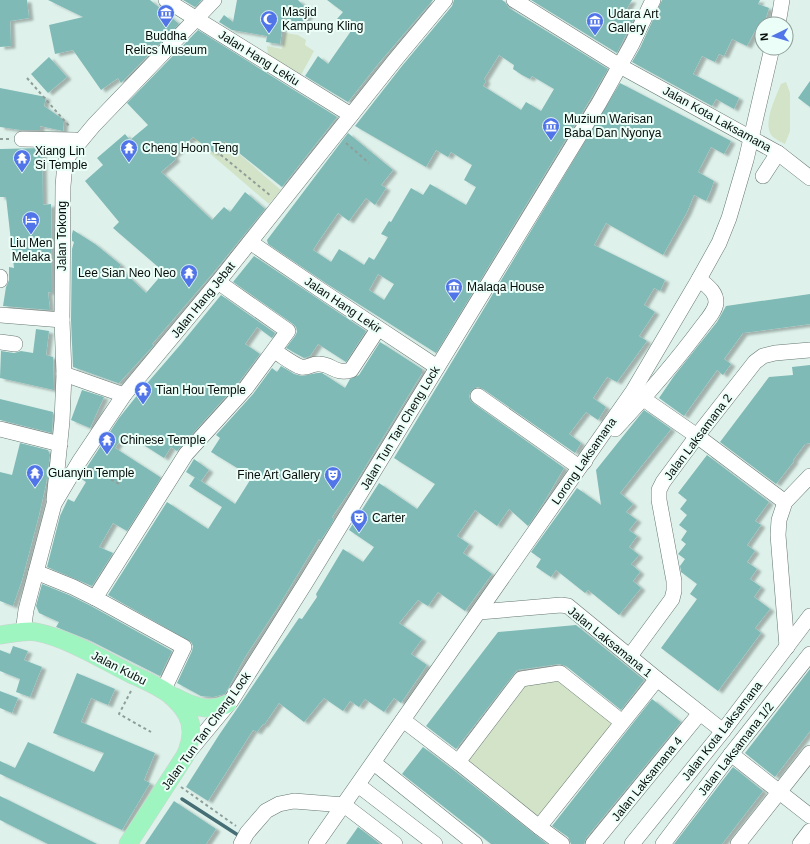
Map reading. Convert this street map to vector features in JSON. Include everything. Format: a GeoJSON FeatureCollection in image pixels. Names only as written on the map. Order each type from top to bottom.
{"type":"FeatureCollection","features":[{"type":"Feature","properties":{"kind":"main road","name":"Jalan Kubu"},"geometry":{"type":"LineString","coordinates":[[0,635],[35,632],[55,637],[90,653],[166,692],[183,708],[188,716],[191,737],[185,756]]}},
{"type":"Feature","properties":{"kind":"main road"},"geometry":{"type":"LineString","coordinates":[[166,692],[183,701],[204,708],[213,709],[227,704]]}},
{"type":"Feature","properties":{"kind":"main road","name":"Jalan Tun Tan Cheng Lock"},"geometry":{"type":"LineString","coordinates":[[128,844],[185,756]]}},
{"type":"Feature","properties":{"kind":"street","name":"Jalan Hang Lekiu"},"geometry":{"type":"LineString","coordinates":[[166,0],[351,115]]}},
{"type":"Feature","properties":{"kind":"street","name":"Jalan Tokong"},"geometry":{"type":"LineString","coordinates":[[54,504],[62,422],[64,374],[62,320],[64,171],[68,155],[76,142],[214,0]]}},
{"type":"Feature","properties":{"kind":"street","name":"Jalan Hang Jebat"},"geometry":{"type":"LineString","coordinates":[[22,632],[54,504],[78,462],[124,395],[218,282],[445,0]]}},
{"type":"Feature","properties":{"kind":"street","name":"Jalan Kota Laksamana"},"geometry":{"type":"LineString","coordinates":[[514,0],[620,66],[778,153],[810,178]]}},
{"type":"Feature","properties":{"kind":"street","name":"Jalan Tun Tan Cheng Lock"},"geometry":{"type":"LineString","coordinates":[[185,756],[231,700],[306,582],[563,164],[620,66],[653,0]]}},
{"type":"Feature","properties":{"kind":"street"},"geometry":{"type":"LineString","coordinates":[[779,16],[782,0]]}},
{"type":"Feature","properties":{"kind":"street","name":"Lorong Laksamana"},"geometry":{"type":"LineString","coordinates":[[316,844],[374,763],[579,467],[638,395],[719,243],[729,218],[751,138],[770,56]]}},
{"type":"Feature","properties":{"kind":"street"},"geometry":{"type":"LineString","coordinates":[[22,139],[76,142]]}},
{"type":"Feature","properties":{"kind":"street"},"geometry":{"type":"LineString","coordinates":[[763,176],[778,153]]}},
{"type":"Feature","properties":{"kind":"street","name":"Jalan Hang Lekir"},"geometry":{"type":"LineString","coordinates":[[250,242],[437,368]]}},
{"type":"Feature","properties":{"kind":"street"},"geometry":{"type":"LineString","coordinates":[[699,279],[709,287],[714,294],[716,303],[712,312],[682,352],[638,395],[697,436],[785,502]]}},
{"type":"Feature","properties":{"kind":"street"},"geometry":{"type":"LineString","coordinates":[[95,598],[186,454],[246,388],[288,331],[218,282]]}},
{"type":"Feature","properties":{"kind":"street"},"geometry":{"type":"LineString","coordinates":[[0,315],[62,320]]}},
{"type":"Feature","properties":{"kind":"street"},"geometry":{"type":"LineString","coordinates":[[274,351],[300,367],[306,368],[313,364],[320,363],[343,372],[351,370],[378,329]]}},
{"type":"Feature","properties":{"kind":"street"},"geometry":{"type":"LineString","coordinates":[[0,342],[15,344]]}},
{"type":"Feature","properties":{"kind":"street","name":"Jalan Laksamana 2"},"geometry":{"type":"LineString","coordinates":[[630,656],[672,599],[674,591],[674,580],[659,500],[659,490],[663,482],[755,362],[764,356],[775,353],[810,350]]}},
{"type":"Feature","properties":{"kind":"street"},"geometry":{"type":"LineString","coordinates":[[64,374],[124,395]]}},
{"type":"Feature","properties":{"kind":"street"},"geometry":{"type":"LineString","coordinates":[[478,396],[579,467]]}},
{"type":"Feature","properties":{"kind":"street"},"geometry":{"type":"LineString","coordinates":[[0,429],[60,444]]}},
{"type":"Feature","properties":{"kind":"street"},"geometry":{"type":"LineString","coordinates":[[787,647],[778,535],[779,520],[785,502],[810,476]]}},
{"type":"Feature","properties":{"kind":"street"},"geometry":{"type":"LineString","coordinates":[[36,572],[95,598],[184,647],[166,692]]}},
{"type":"Feature","properties":{"kind":"street","name":"Jalan Laksamana 1"},"geometry":{"type":"LineString","coordinates":[[479,612],[561,605],[568,606],[656,679],[723,731]]}},
{"type":"Feature","properties":{"kind":"street","name":"Jalan Kota Laksamana"},"geometry":{"type":"LineString","coordinates":[[632,844],[723,731],[810,616]]}},
{"type":"Feature","properties":{"kind":"street","name":"Jalan Laksamana 1/2"},"geometry":{"type":"LineString","coordinates":[[663,844],[731,754],[810,654]]}},
{"type":"Feature","properties":{"kind":"street"},"geometry":{"type":"LineString","coordinates":[[458,762],[521,679],[560,673],[622,722]]}},
{"type":"Feature","properties":{"kind":"street"},"geometry":{"type":"LineString","coordinates":[[539,827],[656,679]]}},
{"type":"Feature","properties":{"kind":"street","name":"Jalan Laksamana 4"},"geometry":{"type":"LineString","coordinates":[[594,844],[700,713]]}},
{"type":"Feature","properties":{"kind":"street"},"geometry":{"type":"LineString","coordinates":[[403,720],[562,844]]}},
{"type":"Feature","properties":{"kind":"street"},"geometry":{"type":"LineString","coordinates":[[738,844],[810,753]]}},
{"type":"Feature","properties":{"kind":"street"},"geometry":{"type":"LineString","coordinates":[[731,754],[810,816]]}},
{"type":"Feature","properties":{"kind":"street"},"geometry":{"type":"LineString","coordinates":[[374,763],[475,844]]}},
{"type":"Feature","properties":{"kind":"street"},"geometry":{"type":"LineString","coordinates":[[358,785],[435,844]]}},
{"type":"Feature","properties":{"kind":"street"},"geometry":{"type":"LineString","coordinates":[[244,839],[266,811],[279,804],[294,801],[344,805],[395,844]]}},
{"type":"Feature","properties":{"kind":"street"},"geometry":{"type":"LineString","coordinates":[[800,844],[810,831]]}},
{"type":"Feature","properties":{"kind":"path"},"geometry":{"type":"LineString","coordinates":[[27,78],[78,135],[76,142]]}},
{"type":"Feature","properties":{"kind":"path"},"geometry":{"type":"LineString","coordinates":[[344,141],[369,163]]}},
{"type":"Feature","properties":{"kind":"path"},"geometry":{"type":"LineString","coordinates":[[216,151],[281,204]]}},
{"type":"Feature","properties":{"kind":"path"},"geometry":{"type":"LineString","coordinates":[[78,462],[121,485]]}},
{"type":"Feature","properties":{"kind":"path"},"geometry":{"type":"LineString","coordinates":[[133,688],[119,714],[151,732]]}},
{"type":"Feature","properties":{"kind":"path"},"geometry":{"type":"LineString","coordinates":[[170,779],[244,839]]}},
{"type":"Feature","properties":{"kind":"green space"},"geometry":{"type":"Polygon","coordinates":[[[285,33],[298,35],[306,40],[305,45],[314,51],[301,75],[268,56],[267,46],[282,49],[285,33]]]}},
{"type":"Feature","properties":{"kind":"green space"},"geometry":{"type":"Polygon","coordinates":[[[786,82],[790,93],[790,131],[785,144],[772,136],[768,125],[771,110],[781,84],[786,82]]]}},
{"type":"Feature","properties":{"kind":"green space"},"geometry":{"type":"Polygon","coordinates":[[[205,125],[281,190],[269,204],[193,139],[205,125]]]}},
{"type":"Feature","properties":{"kind":"green space"},"geometry":{"type":"Polygon","coordinates":[[[559,677],[614,722],[540,819],[464,760],[523,683],[559,677]]]}},
{"type":"Feature","properties":{"kind":"building"},"geometry":{"type":"Polygon","coordinates":[[[0,0],[27,0],[29,18],[10,21],[11,46],[0,47],[0,0]]]}},
{"type":"Feature","properties":{"kind":"building"},"geometry":{"type":"Polygon","coordinates":[[[48,0],[150,0],[179,24],[121,83],[118,78],[101,90],[73,50],[55,54],[49,25],[83,17],[48,0]]]}},
{"type":"Feature","properties":{"kind":"building"},"geometry":{"type":"Polygon","coordinates":[[[183,0],[202,0],[195,7],[183,0]]]}},
{"type":"Feature","properties":{"kind":"building"},"geometry":{"type":"Polygon","coordinates":[[[237,0],[298,0],[311,13],[296,29],[284,17],[280,44],[266,42],[267,36],[232,30],[219,22],[224,15],[233,22],[237,0]]]}},
{"type":"Feature","properties":{"kind":"building"},"geometry":{"type":"Polygon","coordinates":[[[327,0],[433,0],[378,64],[348,102],[305,76],[318,56],[328,64],[351,31],[337,19],[343,12],[327,0]]]}},
{"type":"Feature","properties":{"kind":"building"},"geometry":{"type":"Polygon","coordinates":[[[454,0],[502,0],[509,8],[608,69],[436,353],[327,284],[268,244],[267,240],[348,133],[393,170],[381,185],[386,188],[375,205],[366,198],[349,221],[338,213],[318,242],[313,250],[331,262],[339,249],[364,265],[369,257],[374,260],[388,237],[381,234],[389,221],[391,222],[411,188],[423,195],[430,184],[466,205],[476,187],[464,180],[472,165],[451,152],[448,157],[436,150],[426,167],[355,126],[452,6],[454,0]],[[499,55],[484,79],[486,81],[483,86],[521,110],[526,102],[541,111],[554,89],[532,76],[530,79],[522,75],[513,69],[514,65],[499,55]],[[378,274],[369,290],[384,300],[394,284],[378,274]]]}},
{"type":"Feature","properties":{"kind":"building"},"geometry":{"type":"Polygon","coordinates":[[[531,0],[632,0],[625,12],[634,18],[617,53],[531,0]]]}},
{"type":"Feature","properties":{"kind":"building"},"geometry":{"type":"Polygon","coordinates":[[[662,0],[760,0],[758,4],[769,8],[766,16],[754,16],[754,33],[747,46],[732,39],[724,56],[719,54],[715,62],[702,56],[693,74],[739,98],[734,109],[716,99],[712,106],[632,62],[662,0]]]}},
{"type":"Feature","properties":{"kind":"building"},"geometry":{"type":"Polygon","coordinates":[[[198,30],[337,117],[282,187],[224,141],[214,153],[193,137],[173,156],[176,159],[161,172],[212,220],[224,207],[230,212],[245,192],[265,209],[213,273],[152,344],[154,345],[118,383],[73,367],[71,320],[72,249],[74,242],[72,241],[72,234],[73,230],[95,244],[121,265],[119,267],[146,293],[164,272],[113,228],[119,222],[85,181],[103,165],[97,158],[125,134],[130,140],[148,125],[127,103],[198,30]]]}},
{"type":"Feature","properties":{"kind":"building"},"geometry":{"type":"Polygon","coordinates":[[[49,57],[67,77],[48,93],[31,74],[49,57]]]}},
{"type":"Feature","properties":{"kind":"building"},"geometry":{"type":"Polygon","coordinates":[[[810,81],[810,107],[798,98],[810,81]]]}},
{"type":"Feature","properties":{"kind":"building"},"geometry":{"type":"Polygon","coordinates":[[[620,83],[731,141],[724,154],[711,147],[698,172],[714,181],[711,190],[706,201],[694,195],[687,212],[663,255],[606,223],[594,245],[665,280],[660,291],[654,288],[644,305],[655,312],[639,336],[647,341],[617,382],[607,377],[593,398],[606,407],[598,420],[586,412],[569,434],[581,443],[575,453],[483,389],[478,387],[471,391],[469,396],[473,403],[564,468],[544,502],[528,526],[509,509],[497,526],[475,510],[457,536],[469,544],[463,553],[492,574],[465,611],[438,592],[428,606],[418,600],[399,623],[422,639],[411,654],[427,665],[401,703],[394,698],[384,712],[365,699],[359,707],[350,701],[343,711],[324,698],[304,722],[279,703],[264,725],[263,724],[257,732],[253,730],[208,801],[186,787],[219,735],[299,618],[302,619],[317,597],[316,594],[343,549],[363,562],[374,547],[349,530],[379,483],[417,509],[435,484],[394,458],[620,83]]]}},
{"type":"Feature","properties":{"kind":"building"},"geometry":{"type":"Polygon","coordinates":[[[0,88],[46,97],[44,106],[64,120],[63,131],[40,126],[40,130],[21,130],[0,127],[0,88]]]}},
{"type":"Feature","properties":{"kind":"building"},"geometry":{"type":"Polygon","coordinates":[[[42,148],[43,205],[51,204],[52,293],[48,292],[50,310],[3,306],[6,287],[9,280],[9,267],[14,268],[6,197],[0,197],[0,149],[42,148]]]}},
{"type":"Feature","properties":{"kind":"building"},"geometry":{"type":"Polygon","coordinates":[[[254,256],[366,331],[346,362],[318,344],[310,356],[304,358],[286,348],[297,332],[296,327],[233,282],[254,256]]]}},
{"type":"Feature","properties":{"kind":"building"},"geometry":{"type":"Polygon","coordinates":[[[810,294],[810,324],[743,333],[724,359],[731,364],[723,375],[717,370],[684,416],[659,398],[674,376],[717,322],[726,306],[810,294]]]}},
{"type":"Feature","properties":{"kind":"building"},"geometry":{"type":"Polygon","coordinates":[[[221,295],[275,333],[272,338],[257,327],[245,344],[260,354],[239,382],[177,451],[171,447],[164,458],[125,433],[115,448],[160,477],[160,479],[127,531],[113,523],[99,547],[113,553],[92,586],[47,567],[60,516],[68,499],[74,502],[86,482],[80,478],[87,467],[119,418],[221,295]]]}},
{"type":"Feature","properties":{"kind":"building"},"geometry":{"type":"Polygon","coordinates":[[[36,329],[49,331],[46,355],[53,357],[54,390],[0,378],[1,351],[14,353],[21,351],[33,353],[36,329]]]}},
{"type":"Feature","properties":{"kind":"building"},"geometry":{"type":"Polygon","coordinates":[[[380,342],[422,369],[422,373],[356,482],[332,517],[334,519],[331,525],[320,541],[319,539],[278,607],[245,657],[225,694],[213,697],[201,696],[177,683],[192,651],[193,646],[191,642],[108,595],[167,502],[208,529],[222,507],[189,486],[195,477],[235,504],[252,477],[211,452],[220,438],[216,435],[253,394],[272,368],[277,372],[281,366],[294,374],[302,376],[322,373],[345,388],[350,379],[359,375],[380,342]]]}},
{"type":"Feature","properties":{"kind":"building"},"geometry":{"type":"Polygon","coordinates":[[[810,365],[810,443],[805,444],[776,484],[720,442],[769,377],[793,375],[792,367],[810,365]]]}},
{"type":"Feature","properties":{"kind":"building"},"geometry":{"type":"Polygon","coordinates":[[[82,390],[104,397],[90,428],[71,420],[82,390]]]}},
{"type":"Feature","properties":{"kind":"building"},"geometry":{"type":"Polygon","coordinates":[[[0,399],[53,412],[52,433],[0,420],[0,399]]]}},
{"type":"Feature","properties":{"kind":"building"},"geometry":{"type":"Polygon","coordinates":[[[644,410],[671,429],[620,493],[633,504],[626,512],[637,520],[629,530],[637,536],[629,547],[639,555],[631,564],[640,572],[633,581],[641,588],[619,615],[588,590],[585,593],[556,570],[551,577],[536,567],[541,559],[531,552],[577,488],[601,505],[596,470],[644,410]]]}},
{"type":"Feature","properties":{"kind":"building"},"geometry":{"type":"Polygon","coordinates":[[[20,443],[48,450],[50,455],[46,484],[39,515],[22,580],[13,606],[0,601],[0,472],[12,475],[20,443]]]}},
{"type":"Feature","properties":{"kind":"building"},"geometry":{"type":"Polygon","coordinates":[[[707,455],[769,502],[755,521],[761,525],[747,545],[755,551],[747,562],[757,569],[750,579],[761,587],[754,597],[770,609],[755,628],[761,633],[718,691],[661,648],[697,599],[690,594],[697,584],[681,572],[680,566],[685,559],[678,554],[686,544],[681,540],[687,531],[679,525],[687,515],[680,509],[687,500],[678,493],[707,455]]]}},
{"type":"Feature","properties":{"kind":"building"},"geometry":{"type":"Polygon","coordinates":[[[194,459],[209,470],[201,481],[186,472],[194,459]]]}},
{"type":"Feature","properties":{"kind":"building"},"geometry":{"type":"Polygon","coordinates":[[[42,584],[91,606],[172,651],[160,676],[89,640],[56,627],[59,622],[39,613],[36,606],[42,584]]]}},
{"type":"Feature","properties":{"kind":"building"},"geometry":{"type":"Polygon","coordinates":[[[576,625],[644,680],[621,710],[566,666],[559,664],[517,670],[456,749],[426,726],[498,632],[576,625]]]}},
{"type":"Feature","properties":{"kind":"building"},"geometry":{"type":"Polygon","coordinates":[[[13,646],[28,651],[24,660],[42,667],[30,697],[16,692],[20,679],[0,671],[0,650],[10,654],[13,646]]]}},
{"type":"Feature","properties":{"kind":"building"},"geometry":{"type":"Polygon","coordinates":[[[810,669],[810,731],[775,777],[745,753],[810,669]]]}},
{"type":"Feature","properties":{"kind":"building"},"geometry":{"type":"Polygon","coordinates":[[[77,673],[115,689],[108,705],[91,698],[81,722],[155,753],[144,780],[150,783],[122,830],[0,774],[0,761],[15,768],[28,742],[94,772],[104,753],[53,733],[77,673]]]}},
{"type":"Feature","properties":{"kind":"building"},"geometry":{"type":"Polygon","coordinates":[[[0,691],[18,698],[12,713],[0,708],[0,691]]]}},
{"type":"Feature","properties":{"kind":"building"},"geometry":{"type":"Polygon","coordinates":[[[652,699],[681,722],[586,838],[584,844],[571,844],[568,837],[552,826],[652,699]]]}},
{"type":"Feature","properties":{"kind":"building"},"geometry":{"type":"Polygon","coordinates":[[[423,747],[547,844],[491,844],[402,774],[423,747]]]}},
{"type":"Feature","properties":{"kind":"building"},"geometry":{"type":"Polygon","coordinates":[[[733,767],[763,791],[722,844],[674,844],[733,767]]]}},
{"type":"Feature","properties":{"kind":"building"},"geometry":{"type":"Polygon","coordinates":[[[0,796],[97,844],[48,844],[0,820],[0,796]]]}},
{"type":"Feature","properties":{"kind":"building"},"geometry":{"type":"Polygon","coordinates":[[[174,801],[216,829],[206,844],[145,844],[174,801]]]}},
{"type":"Feature","properties":{"kind":"building"},"geometry":{"type":"Polygon","coordinates":[[[358,827],[380,844],[346,844],[358,827]]]}},
{"type":"Feature","properties":{"kind":"waterway"},"geometry":{"type":"LineString","coordinates":[[182,799],[241,837]]}},
{"type":"Feature","properties":{"kind":"place","name":"Buddha Relics Museum"},"geometry":{"type":"Point","coordinates":[166,28]}},
{"type":"Feature","properties":{"kind":"place","name":"Masjid Kampung Kling"},"geometry":{"type":"Point","coordinates":[269,34]}},
{"type":"Feature","properties":{"kind":"place","name":"Udara Art Gallery"},"geometry":{"type":"Point","coordinates":[595,36]}},
{"type":"Feature","properties":{"kind":"place","name":"Muzium Warisan Baba Dan Nyonya"},"geometry":{"type":"Point","coordinates":[551,141]}},
{"type":"Feature","properties":{"kind":"place","name":"Cheng Hoon Teng"},"geometry":{"type":"Point","coordinates":[129,163]}},
{"type":"Feature","properties":{"kind":"place","name":"Xiang Lin Si Temple"},"geometry":{"type":"Point","coordinates":[22,173]}},
{"type":"Feature","properties":{"kind":"place","name":"Liu Men Melaka"},"geometry":{"type":"Point","coordinates":[31,235]}},
{"type":"Feature","properties":{"kind":"place","name":"Lee Sian Neo Neo"},"geometry":{"type":"Point","coordinates":[189,288]}},
{"type":"Feature","properties":{"kind":"place","name":"Malaqa House"},"geometry":{"type":"Point","coordinates":[454,302]}},
{"type":"Feature","properties":{"kind":"place","name":"Tian Hou Temple"},"geometry":{"type":"Point","coordinates":[143,405]}},
{"type":"Feature","properties":{"kind":"place","name":"Chinese Temple"},"geometry":{"type":"Point","coordinates":[107,455]}},
{"type":"Feature","properties":{"kind":"place","name":"Guanyin Temple"},"geometry":{"type":"Point","coordinates":[35,488]}},
{"type":"Feature","properties":{"kind":"place","name":"Fine Art Gallery"},"geometry":{"type":"Point","coordinates":[333,490]}},
{"type":"Feature","properties":{"kind":"place","name":"Carter"},"geometry":{"type":"Point","coordinates":[359,533]}}]}
